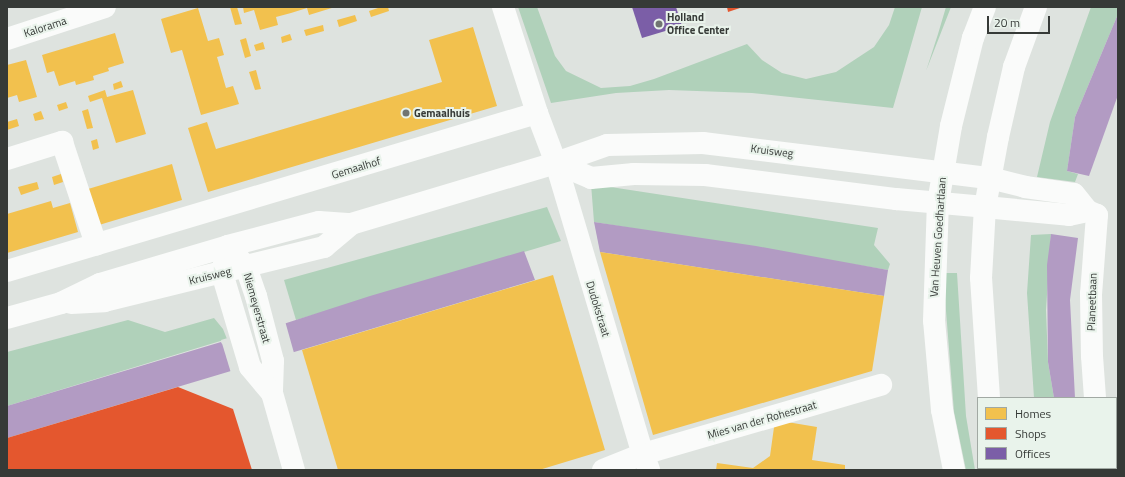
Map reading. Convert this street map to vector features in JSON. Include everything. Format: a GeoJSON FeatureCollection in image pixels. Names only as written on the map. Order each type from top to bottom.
{"type":"FeatureCollection","features":[{"type":"Feature","properties":{"kind":"street","name":"Kalorama"},"geometry":{"type":"LineString","coordinates":[[7,39],[105,7]]}},
{"type":"Feature","properties":{"kind":"street"},"geometry":{"type":"LineString","coordinates":[[503,7],[537,113],[556,163],[591,178],[634,174],[705,175],[938,204],[1069,215],[1088,211]]}},
{"type":"Feature","properties":{"kind":"street","name":"Van Heuven Goedhartlaan"},"geometry":{"type":"LineString","coordinates":[[954,470],[942,410],[934,322],[938,204],[942,173],[973,38],[985,7]]}},
{"type":"Feature","properties":{"kind":"street"},"geometry":{"type":"LineString","coordinates":[[989,397],[981,278],[986,207],[990,178],[1014,67],[1036,7]]}},
{"type":"Feature","properties":{"kind":"street","name":"Gemaalhof"},"geometry":{"type":"LineString","coordinates":[[96,244],[176,222],[537,113]]}},
{"type":"Feature","properties":{"kind":"street"},"geometry":{"type":"LineString","coordinates":[[7,159],[62,142],[96,244],[7,271]]}},
{"type":"Feature","properties":{"kind":"street","name":"Kruisweg"},"geometry":{"type":"LineString","coordinates":[[7,318],[61,303],[100,284],[228,246],[319,222],[351,224],[556,163],[607,145],[703,143],[990,178]]}},
{"type":"Feature","properties":{"kind":"street","name":"Dudokstraat"},"geometry":{"type":"LineString","coordinates":[[556,163],[582,256],[646,462]]}},
{"type":"Feature","properties":{"kind":"street","name":"Planeetbaan"},"geometry":{"type":"LineString","coordinates":[[990,178],[1025,187],[1074,194],[1088,211],[1098,215],[1091,294],[1092,356],[1095,397]]}},
{"type":"Feature","properties":{"kind":"street","name":"Kruisweg"},"geometry":{"type":"LineString","coordinates":[[61,303],[104,300],[222,273],[324,247],[351,224]]}},
{"type":"Feature","properties":{"kind":"street","name":"Niemeyerstraat"},"geometry":{"type":"LineString","coordinates":[[228,246],[246,267],[272,361],[272,393],[294,470]]}},
{"type":"Feature","properties":{"kind":"street","name":"Niemeyerstraat"},"geometry":{"type":"LineString","coordinates":[[228,246],[222,273],[240,336],[250,367],[272,393]]}},
{"type":"Feature","properties":{"kind":"street","name":"Mies van der Rohestraat"},"geometry":{"type":"LineString","coordinates":[[603,470],[646,462],[880,385]]}},
{"type":"Feature","properties":{"kind":"green space"},"geometry":{"type":"Polygon","coordinates":[[[518,7],[537,7],[555,56],[566,71],[601,88],[630,86],[654,79],[747,44],[762,60],[782,73],[806,79],[836,72],[874,47],[889,25],[895,7],[922,7],[893,108],[752,93],[669,90],[616,93],[551,103],[518,7]]]}},
{"type":"Feature","properties":{"kind":"green space"},"geometry":{"type":"Polygon","coordinates":[[[946,7],[951,7],[926,71],[938,34],[946,7]]]}},
{"type":"Feature","properties":{"kind":"green space"},"geometry":{"type":"Polygon","coordinates":[[[1091,7],[1118,7],[1118,14],[1075,117],[1067,171],[1078,174],[1075,182],[1037,177],[1050,122],[1091,7]]]}},
{"type":"Feature","properties":{"kind":"green space"},"geometry":{"type":"Polygon","coordinates":[[[591,184],[878,228],[874,245],[890,264],[888,270],[594,222],[591,184]]]}},
{"type":"Feature","properties":{"kind":"green space"},"geometry":{"type":"Polygon","coordinates":[[[547,207],[561,241],[296,320],[284,280],[547,207]]]}},
{"type":"Feature","properties":{"kind":"green space"},"geometry":{"type":"Polygon","coordinates":[[[1051,234],[1046,310],[1048,362],[1054,397],[1034,397],[1027,293],[1031,235],[1051,234]]]}},
{"type":"Feature","properties":{"kind":"green space"},"geometry":{"type":"Polygon","coordinates":[[[943,273],[957,273],[966,416],[975,470],[966,470],[954,412],[943,273]]]}},
{"type":"Feature","properties":{"kind":"green space"},"geometry":{"type":"Polygon","coordinates":[[[214,318],[223,329],[227,339],[7,406],[7,352],[128,320],[165,332],[214,318]]]}},
{"type":"Feature","properties":{"kind":"shaded area"},"geometry":{"type":"Polygon","coordinates":[[[1118,14],[1118,95],[1089,176],[1067,171],[1075,117],[1118,14]]]}},
{"type":"Feature","properties":{"kind":"shaded area"},"geometry":{"type":"Polygon","coordinates":[[[594,222],[756,246],[888,270],[884,296],[600,252],[594,222]]]}},
{"type":"Feature","properties":{"kind":"shaded area"},"geometry":{"type":"Polygon","coordinates":[[[1051,234],[1078,238],[1070,300],[1075,397],[1054,397],[1048,362],[1047,265],[1051,234]]]}},
{"type":"Feature","properties":{"kind":"shaded area"},"geometry":{"type":"Polygon","coordinates":[[[524,251],[535,280],[7,438],[7,406],[221,342],[222,344],[370,296],[524,251]]]}},
{"type":"Feature","properties":{"kind":"pier"},"geometry":{"type":"Polygon","coordinates":[[[285,321],[294,353],[231,373],[221,340],[285,321]]]}},
{"type":"Feature","properties":{"kind":"building: Homes"},"geometry":{"type":"Polygon","coordinates":[[[230,7],[237,7],[242,24],[235,25],[230,7]]]}},
{"type":"Feature","properties":{"kind":"building: Homes"},"geometry":{"type":"Polygon","coordinates":[[[243,7],[335,7],[309,15],[307,8],[276,17],[278,25],[260,30],[254,10],[244,13],[243,7]]]}},
{"type":"Feature","properties":{"kind":"building: Homes"},"geometry":{"type":"Polygon","coordinates":[[[381,7],[388,7],[389,11],[371,17],[369,11],[381,7]]]}},
{"type":"Feature","properties":{"kind":"building: Homes"},"geometry":{"type":"Polygon","coordinates":[[[198,8],[208,41],[219,38],[224,55],[217,57],[226,88],[233,86],[239,104],[201,115],[182,50],[171,53],[161,19],[198,8]]]}},
{"type":"Feature","properties":{"kind":"building: Homes"},"geometry":{"type":"Polygon","coordinates":[[[355,15],[357,21],[339,27],[337,20],[355,15]]]}},
{"type":"Feature","properties":{"kind":"building: Homes"},"geometry":{"type":"Polygon","coordinates":[[[323,25],[324,31],[306,36],[304,30],[323,25]]]}},
{"type":"Feature","properties":{"kind":"building: Homes","name":"Gemaalhuis"},"geometry":{"type":"Polygon","coordinates":[[[473,27],[497,106],[208,192],[188,128],[207,122],[216,149],[442,82],[429,40],[473,27]]]}},
{"type":"Feature","properties":{"kind":"building: Homes"},"geometry":{"type":"Polygon","coordinates":[[[115,33],[124,63],[108,68],[109,71],[93,76],[94,80],[76,85],[75,81],[59,86],[54,71],[47,73],[42,55],[115,33]]]}},
{"type":"Feature","properties":{"kind":"building: Homes"},"geometry":{"type":"Polygon","coordinates":[[[290,34],[292,40],[282,43],[281,37],[290,34]]]}},
{"type":"Feature","properties":{"kind":"building: Homes"},"geometry":{"type":"Polygon","coordinates":[[[246,38],[251,56],[245,58],[240,40],[246,38]]]}},
{"type":"Feature","properties":{"kind":"building: Homes"},"geometry":{"type":"Polygon","coordinates":[[[263,42],[265,49],[256,51],[254,45],[263,42]]]}},
{"type":"Feature","properties":{"kind":"building: Homes"},"geometry":{"type":"Polygon","coordinates":[[[26,60],[37,97],[19,102],[17,95],[7,98],[7,65],[26,60]]]}},
{"type":"Feature","properties":{"kind":"building: Homes"},"geometry":{"type":"Polygon","coordinates":[[[256,70],[261,89],[255,90],[249,72],[256,70]]]}},
{"type":"Feature","properties":{"kind":"building: Homes"},"geometry":{"type":"Polygon","coordinates":[[[121,81],[123,87],[114,90],[113,84],[121,81]]]}},
{"type":"Feature","properties":{"kind":"building: Homes"},"geometry":{"type":"Polygon","coordinates":[[[105,90],[107,97],[133,90],[146,134],[116,143],[102,98],[90,102],[88,96],[105,90]]]}},
{"type":"Feature","properties":{"kind":"building: Homes"},"geometry":{"type":"Polygon","coordinates":[[[66,102],[68,108],[59,111],[57,105],[66,102]]]}},
{"type":"Feature","properties":{"kind":"building: Homes"},"geometry":{"type":"Polygon","coordinates":[[[88,109],[93,128],[87,129],[82,111],[88,109]]]}},
{"type":"Feature","properties":{"kind":"building: Homes"},"geometry":{"type":"Polygon","coordinates":[[[41,111],[44,119],[35,121],[33,114],[41,111]]]}},
{"type":"Feature","properties":{"kind":"building: Homes"},"geometry":{"type":"Polygon","coordinates":[[[17,119],[19,126],[7,130],[7,122],[17,119]]]}},
{"type":"Feature","properties":{"kind":"building: Homes"},"geometry":{"type":"Polygon","coordinates":[[[97,139],[99,148],[93,150],[91,141],[97,139]]]}},
{"type":"Feature","properties":{"kind":"building: Homes"},"geometry":{"type":"Polygon","coordinates":[[[172,164],[182,200],[99,225],[88,189],[172,164]]]}},
{"type":"Feature","properties":{"kind":"building: Homes"},"geometry":{"type":"Polygon","coordinates":[[[61,174],[63,182],[54,185],[52,177],[61,174]]]}},
{"type":"Feature","properties":{"kind":"building: Homes"},"geometry":{"type":"Polygon","coordinates":[[[37,182],[39,189],[21,195],[18,187],[37,182]]]}},
{"type":"Feature","properties":{"kind":"building: Homes"},"geometry":{"type":"Polygon","coordinates":[[[51,201],[53,208],[70,203],[78,232],[7,253],[7,214],[51,201]]]}},
{"type":"Feature","properties":{"kind":"building: Homes"},"geometry":{"type":"Polygon","coordinates":[[[600,252],[884,296],[872,371],[653,435],[600,252]]]}},
{"type":"Feature","properties":{"kind":"building: Homes"},"geometry":{"type":"Polygon","coordinates":[[[553,275],[605,450],[539,470],[338,470],[302,350],[553,275]]]}},
{"type":"Feature","properties":{"kind":"building: Homes"},"geometry":{"type":"Polygon","coordinates":[[[775,420],[817,427],[812,460],[845,465],[845,470],[716,470],[717,463],[753,468],[770,456],[775,420]]]}},
{"type":"Feature","properties":{"kind":"building: Shops","name":"Holland Office Center"},"geometry":{"type":"Polygon","coordinates":[[[727,7],[743,7],[728,12],[727,7]]]}},
{"type":"Feature","properties":{"kind":"building: Shops"},"geometry":{"type":"Polygon","coordinates":[[[178,387],[233,409],[252,470],[7,470],[7,438],[178,387]]]}},
{"type":"Feature","properties":{"kind":"building: Offices","name":"Holland Office Center"},"geometry":{"type":"Polygon","coordinates":[[[632,7],[676,7],[682,26],[642,38],[632,7]]]}},
{"type":"Feature","properties":{"kind":"place","name":"Holland Office Center"},"geometry":{"type":"Point","coordinates":[659,24]}},
{"type":"Feature","properties":{"kind":"place","name":"Gemaalhuis"},"geometry":{"type":"Point","coordinates":[406,113]}}]}
